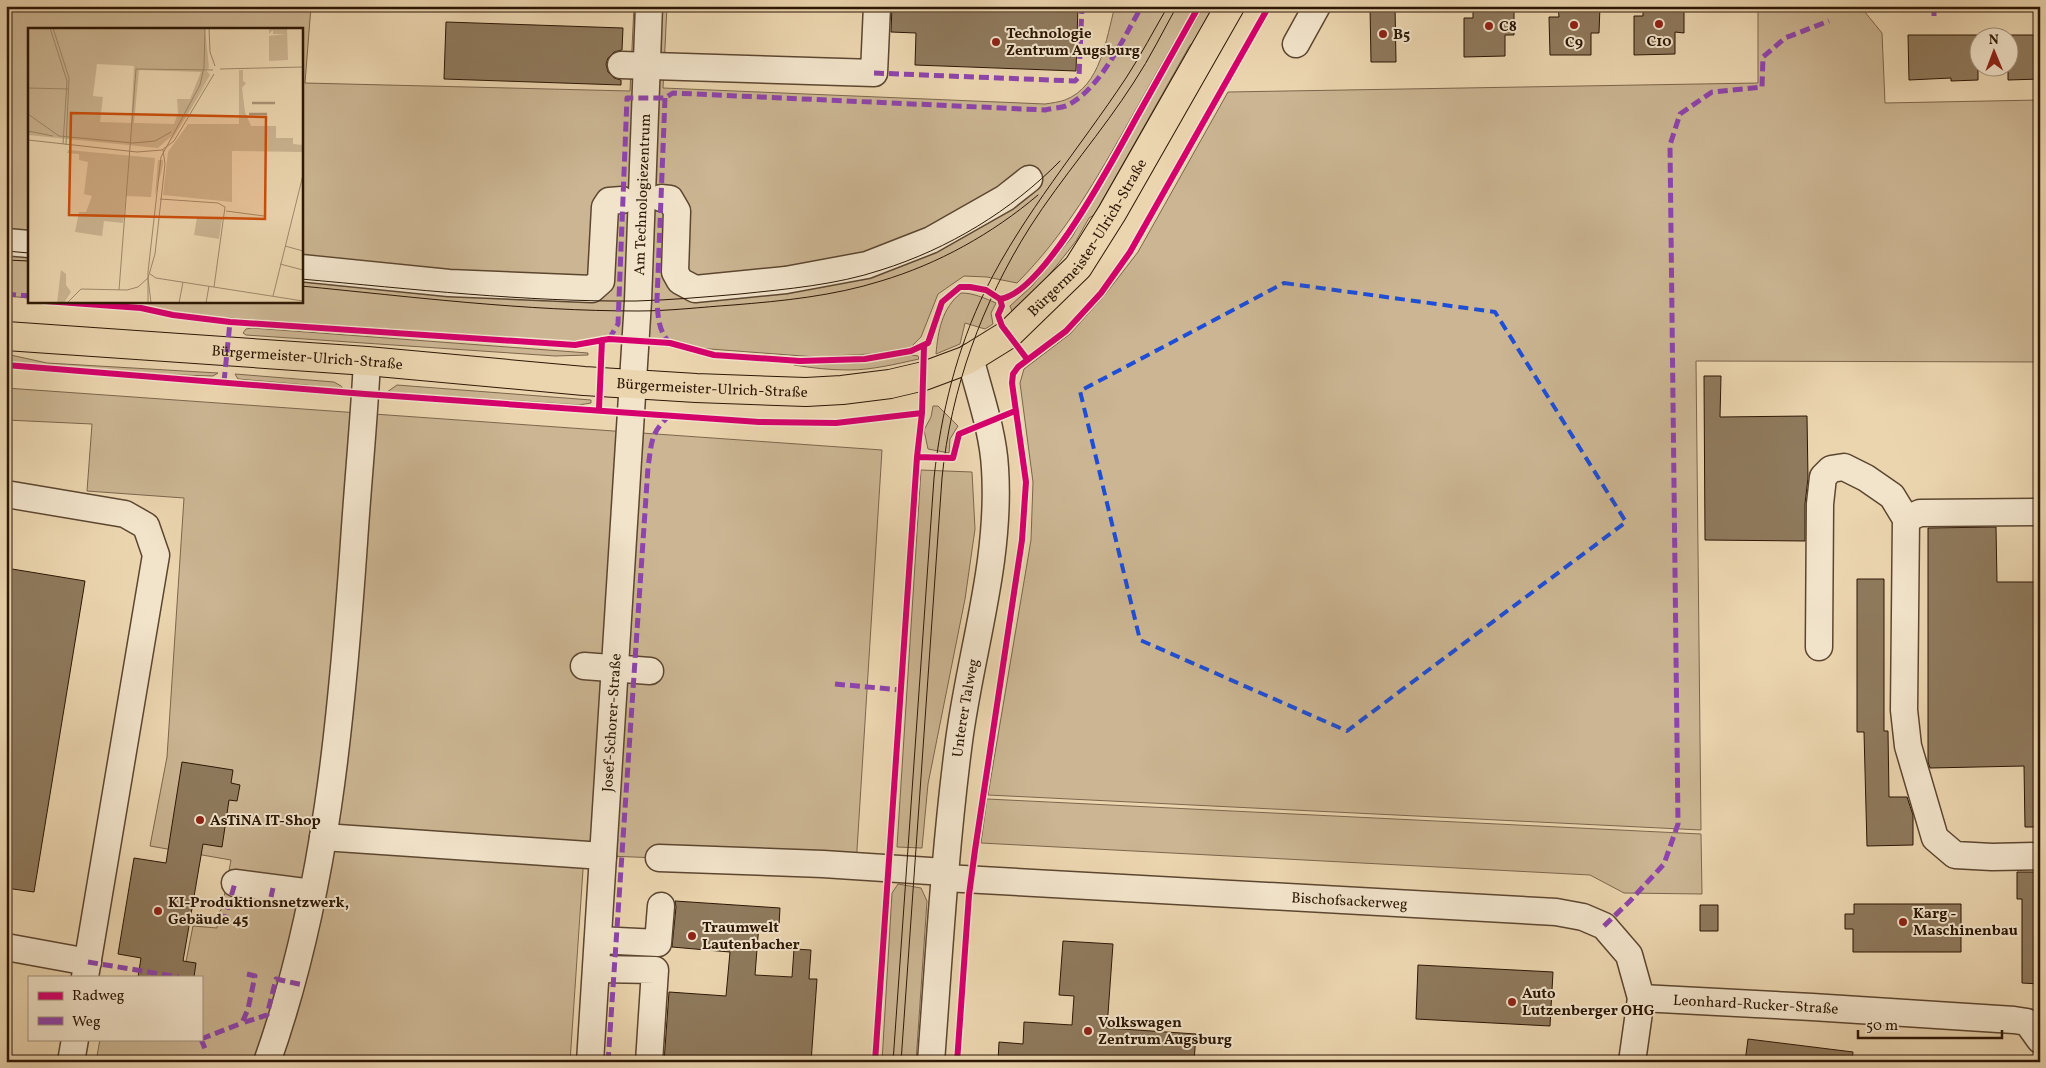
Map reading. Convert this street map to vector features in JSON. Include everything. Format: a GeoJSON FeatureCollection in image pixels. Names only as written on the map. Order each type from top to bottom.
{"type":"FeatureCollection","features":[{"type":"Feature","properties":{"kind":"main road","name":"Bürgermeister-Ulrich-Straße"},"geometry":{"type":"LineString","coordinates":[[6,336],[367,361],[633,384],[797,392],[842,390],[882,385],[924,376],[970,358],[1009,334],[1078,267],[1112,213],[1230,6]]}},
{"type":"Feature","properties":{"kind":"street","name":"Am Technologiezentrum"},"geometry":{"type":"LineString","coordinates":[[633,384],[638,292],[634,65],[649,6]]}},
{"type":"Feature","properties":{"kind":"street"},"geometry":{"type":"LineString","coordinates":[[634,65],[874,73],[877,6]]}},
{"type":"Feature","properties":{"kind":"street"},"geometry":{"type":"LineString","coordinates":[[1296,44],[1317,6]]}},
{"type":"Feature","properties":{"kind":"street"},"geometry":{"type":"LineString","coordinates":[[661,198],[670,200],[677,210],[675,272],[680,281],[695,288],[786,280],[867,265],[931,240],[1005,198],[1028,179]]}},
{"type":"Feature","properties":{"kind":"street"},"geometry":{"type":"LineString","coordinates":[[302,268],[449,282],[592,289],[601,281],[605,207],[609,200],[622,200]]}},
{"type":"Feature","properties":{"kind":"street"},"geometry":{"type":"LineString","coordinates":[[6,242],[28,244]]}},
{"type":"Feature","properties":{"kind":"street","name":"Unterer Talweg"},"geometry":{"type":"LineString","coordinates":[[931,1062],[945,875],[959,740],[988,592],[996,517],[995,467],[990,434],[970,358]]}},
{"type":"Feature","properties":{"kind":"street"},"geometry":{"type":"LineString","coordinates":[[267,1062],[280,1025],[289,990],[323,837],[347,649],[367,361]]}},
{"type":"Feature","properties":{"kind":"street","name":"Josef-Schorer-Straße"},"geometry":{"type":"LineString","coordinates":[[590,1062],[633,384]]}},
{"type":"Feature","properties":{"kind":"street"},"geometry":{"type":"LineString","coordinates":[[1819,647],[1820,504],[1823,477],[1831,468],[1844,467],[1866,478],[1892,496],[1906,519],[1904,710],[1908,746],[1936,838],[1955,855],[2040,856]]}},
{"type":"Feature","properties":{"kind":"street"},"geometry":{"type":"LineString","coordinates":[[6,494],[125,514],[146,526],[156,555],[87,969],[6,947]]}},
{"type":"Feature","properties":{"kind":"street"},"geometry":{"type":"LineString","coordinates":[[1906,519],[1920,513],[2040,512]]}},
{"type":"Feature","properties":{"kind":"street"},"geometry":{"type":"LineString","coordinates":[[584,666],[650,671]]}},
{"type":"Feature","properties":{"kind":"street"},"geometry":{"type":"LineString","coordinates":[[323,837],[602,856]]}},
{"type":"Feature","properties":{"kind":"street","name":"Bischofsackerweg"},"geometry":{"type":"LineString","coordinates":[[659,858],[831,865],[945,875],[1556,912],[1583,917],[1604,926],[1629,955],[1641,998],[1632,1062]]}},
{"type":"Feature","properties":{"kind":"street"},"geometry":{"type":"LineString","coordinates":[[235,884],[312,893]]}},
{"type":"Feature","properties":{"kind":"street"},"geometry":{"type":"LineString","coordinates":[[598,940],[658,943],[661,906]]}},
{"type":"Feature","properties":{"kind":"street"},"geometry":{"type":"LineString","coordinates":[[596,969],[655,970],[649,1062]]}},
{"type":"Feature","properties":{"kind":"street","name":"Leonhard-Rucker-Straße"},"geometry":{"type":"LineString","coordinates":[[1641,998],[2014,1020],[2027,1022],[2040,1040]]}},
{"type":"Feature","properties":{"kind":"street"},"geometry":{"type":"LineString","coordinates":[[71,1062],[75,1040]]}},
{"type":"Feature","properties":{"kind":"highlighted area"},"geometry":{"type":"Polygon","coordinates":[[[1284,283],[1495,312],[1626,522],[1347,731],[1140,640],[1080,391],[1284,283]]]}},
{"type":"Feature","properties":{"kind":"shaded area"},"geometry":{"type":"Polygon","coordinates":[[[6,6],[311,6],[305,83],[630,91],[634,6],[667,6],[663,88],[1045,104],[1065,100],[1087,84],[1105,47],[1115,6],[1195,6],[1106,162],[1080,205],[1051,245],[1017,283],[987,277],[964,276],[938,294],[921,337],[911,347],[870,354],[816,357],[591,340],[568,341],[200,316],[150,308],[83,302],[302,302],[302,28],[28,28],[28,298],[6,296],[6,6]]]}},
{"type":"Feature","properties":{"kind":"shaded area"},"geometry":{"type":"Polygon","coordinates":[[[1204,6],[1213,6],[1195,41],[1190,45],[1094,215],[1089,218],[1076,241],[1054,269],[1032,294],[1012,311],[1010,306],[1032,286],[1072,237],[1204,6]]]}},
{"type":"Feature","properties":{"kind":"shaded area"},"geometry":{"type":"Polygon","coordinates":[[[1758,6],[1860,6],[1882,33],[1885,103],[2040,100],[2040,362],[1696,361],[1701,830],[988,795],[1031,540],[1033,482],[1020,383],[1024,369],[1070,334],[1104,296],[1138,252],[1228,92],[1758,83],[1758,6]]]}},
{"type":"Feature","properties":{"kind":"shaded area"},"geometry":{"type":"Polygon","coordinates":[[[961,293],[975,295],[996,303],[991,313],[993,324],[985,329],[965,323],[960,344],[936,354],[938,337],[945,313],[961,293]]]}},
{"type":"Feature","properties":{"kind":"shaded area"},"geometry":{"type":"Polygon","coordinates":[[[246,329],[588,353],[588,355],[555,356],[246,335],[243,333],[246,329]]]}},
{"type":"Feature","properties":{"kind":"shaded area"},"geometry":{"type":"Polygon","coordinates":[[[6,354],[47,363],[218,373],[213,376],[58,369],[6,363],[6,354]]]}},
{"type":"Feature","properties":{"kind":"shaded area"},"geometry":{"type":"Polygon","coordinates":[[[912,355],[918,356],[919,359],[858,370],[794,365],[858,363],[912,355]]]}},
{"type":"Feature","properties":{"kind":"shaded area"},"geometry":{"type":"Polygon","coordinates":[[[235,374],[334,382],[341,386],[344,391],[306,385],[238,379],[235,374]]]}},
{"type":"Feature","properties":{"kind":"shaded area"},"geometry":{"type":"Polygon","coordinates":[[[397,385],[591,400],[591,403],[579,405],[387,392],[397,385]]]}},
{"type":"Feature","properties":{"kind":"shaded area"},"geometry":{"type":"Polygon","coordinates":[[[6,388],[882,450],[856,866],[584,855],[570,1062],[96,1062],[100,1040],[202,1040],[202,976],[183,976],[193,926],[217,928],[217,916],[222,908],[231,860],[150,846],[167,757],[184,498],[87,491],[92,424],[6,420],[6,388]]]}},
{"type":"Feature","properties":{"kind":"shaded area"},"geometry":{"type":"Polygon","coordinates":[[[933,406],[938,406],[958,426],[950,439],[949,453],[928,449],[924,430],[931,417],[933,406]]]}},
{"type":"Feature","properties":{"kind":"shaded area"},"geometry":{"type":"Polygon","coordinates":[[[921,470],[972,472],[975,529],[965,599],[928,784],[922,848],[897,847],[921,470]]]}},
{"type":"Feature","properties":{"kind":"shaded area"},"geometry":{"type":"Polygon","coordinates":[[[987,799],[1701,834],[1702,894],[1624,893],[1590,875],[981,843],[987,799]]]}},
{"type":"Feature","properties":{"kind":"shaded area"},"geometry":{"type":"Polygon","coordinates":[[[898,884],[921,888],[927,901],[916,1062],[882,1062],[892,893],[898,884]]]}},
{"type":"Feature","properties":{"kind":"building","name":"Technologie Zentrum Augsburg"},"geometry":{"type":"Polygon","coordinates":[[[892,6],[1078,6],[1076,71],[915,65],[916,33],[891,32],[892,6]]]}},
{"type":"Feature","properties":{"kind":"building","name":"B5"},"geometry":{"type":"Polygon","coordinates":[[[1370,6],[1395,6],[1396,62],[1371,62],[1370,6]]]}},
{"type":"Feature","properties":{"kind":"building","name":"C8"},"geometry":{"type":"Polygon","coordinates":[[[1473,6],[1514,6],[1514,35],[1505,35],[1505,56],[1464,57],[1464,18],[1473,18],[1473,6]]]}},
{"type":"Feature","properties":{"kind":"building","name":"C9"},"geometry":{"type":"Polygon","coordinates":[[[1558,6],[1600,6],[1599,33],[1591,33],[1591,55],[1550,55],[1549,17],[1559,17],[1558,6]]]}},
{"type":"Feature","properties":{"kind":"building","name":"C10"},"geometry":{"type":"Polygon","coordinates":[[[1643,6],[1684,6],[1684,33],[1675,32],[1675,54],[1634,55],[1634,16],[1643,16],[1643,6]]]}},
{"type":"Feature","properties":{"kind":"building"},"geometry":{"type":"Polygon","coordinates":[[[446,22],[623,28],[622,50],[614,52],[608,58],[606,64],[608,72],[614,78],[621,80],[621,85],[444,79],[446,22]]]}},
{"type":"Feature","properties":{"kind":"building"},"geometry":{"type":"Polygon","coordinates":[[[1908,35],[1968,35],[1968,78],[1978,78],[1978,80],[1951,81],[1951,78],[1909,80],[1908,35]]]}},
{"type":"Feature","properties":{"kind":"building"},"geometry":{"type":"Polygon","coordinates":[[[2018,35],[2040,35],[2040,79],[2008,80],[2008,78],[2018,78],[2018,35]]]}},
{"type":"Feature","properties":{"kind":"building"},"geometry":{"type":"Polygon","coordinates":[[[1704,376],[1721,376],[1720,417],[1807,416],[1808,478],[1805,504],[1805,541],[1705,540],[1704,376]]]}},
{"type":"Feature","properties":{"kind":"building"},"geometry":{"type":"Polygon","coordinates":[[[1996,527],[1997,582],[2040,582],[2040,827],[2025,827],[2024,766],[1930,768],[1928,762],[1928,528],[1996,527]]]}},
{"type":"Feature","properties":{"kind":"building"},"geometry":{"type":"Polygon","coordinates":[[[6,568],[85,581],[34,892],[6,888],[6,568]]]}},
{"type":"Feature","properties":{"kind":"building"},"geometry":{"type":"Polygon","coordinates":[[[1857,579],[1884,579],[1884,731],[1888,731],[1889,797],[1907,797],[1913,815],[1913,845],[1867,846],[1864,732],[1857,732],[1857,579]]]}},
{"type":"Feature","properties":{"kind":"building"},"geometry":{"type":"Polygon","coordinates":[[[182,762],[233,770],[231,783],[240,785],[237,801],[229,800],[222,847],[203,844],[183,961],[196,963],[194,976],[138,976],[141,958],[118,954],[134,858],[166,863],[182,762]]]}},
{"type":"Feature","properties":{"kind":"building"},"geometry":{"type":"Polygon","coordinates":[[[2017,872],[2040,872],[2040,984],[2022,983],[2022,899],[2017,899],[2017,872]]]}},
{"type":"Feature","properties":{"kind":"building"},"geometry":{"type":"Polygon","coordinates":[[[675,901],[780,908],[779,925],[759,924],[755,975],[792,977],[794,949],[811,950],[809,979],[817,979],[811,1062],[664,1062],[669,992],[726,996],[730,952],[672,947],[675,901]]]}},
{"type":"Feature","properties":{"kind":"building","name":"Karg - Maschinenbau"},"geometry":{"type":"Polygon","coordinates":[[[1854,904],[1961,904],[1961,952],[1853,952],[1853,929],[1845,929],[1845,914],[1854,914],[1854,904]]]}},
{"type":"Feature","properties":{"kind":"building"},"geometry":{"type":"Polygon","coordinates":[[[1700,905],[1718,905],[1718,931],[1700,931],[1700,905]]]}},
{"type":"Feature","properties":{"kind":"building","name":"Volkswagen Zentrum Augsburg"},"geometry":{"type":"Polygon","coordinates":[[[1063,941],[1113,944],[1107,1028],[1196,1034],[1194,1062],[998,1062],[999,1042],[1023,1044],[1024,1022],[1072,1025],[1074,996],[1059,995],[1063,941]]]}},
{"type":"Feature","properties":{"kind":"building"},"geometry":{"type":"Polygon","coordinates":[[[1418,965],[1553,972],[1550,1026],[1416,1019],[1418,965]]]}},
{"type":"Feature","properties":{"kind":"building"},"geometry":{"type":"Polygon","coordinates":[[[1748,1039],[1853,1052],[1852,1062],[1745,1062],[1748,1039]]]}},
{"type":"Feature","properties":{"kind":"tram line"},"geometry":{"type":"LineString","coordinates":[[893,1062],[934,478],[941,429],[952,381],[976,311],[1001,261],[1017,234],[1126,78],[1168,6]]}},
{"type":"Feature","properties":{"kind":"tram line"},"geometry":{"type":"LineString","coordinates":[[901,1062],[942,478],[946,444],[961,379],[983,316],[1013,256],[1042,208],[1109,119],[1134,82],[1177,6]]}},
{"type":"Feature","properties":{"kind":"tram line"},"geometry":{"type":"LineString","coordinates":[[302,279],[468,294],[594,301],[688,298],[811,286],[881,270],[930,251],[954,239],[999,212],[1021,196],[1060,161]]}},
{"type":"Feature","properties":{"kind":"tram line"},"geometry":{"type":"LineString","coordinates":[[302,286],[469,303],[553,309],[638,311],[789,300],[863,286],[923,266],[944,257],[983,235],[1038,195]]}},
{"type":"Feature","properties":{"kind":"tram line"},"geometry":{"type":"LineString","coordinates":[[6,251],[28,253]]}},
{"type":"Feature","properties":{"kind":"tram line"},"geometry":{"type":"LineString","coordinates":[[6,260],[28,261]]}},
{"type":"Feature","properties":{"kind":"marked path"},"geometry":{"type":"LineString","coordinates":[[874,73],[1075,81],[1079,77],[1082,6]]}},
{"type":"Feature","properties":{"kind":"marked path"},"geometry":{"type":"LineString","coordinates":[[609,339],[618,324],[627,98],[665,98],[673,93],[1045,110],[1068,105],[1091,86],[1111,61],[1142,6]]}},
{"type":"Feature","properties":{"kind":"marked path"},"geometry":{"type":"LineString","coordinates":[[1934,6],[1934,21]]}},
{"type":"Feature","properties":{"kind":"marked path"},"geometry":{"type":"LineString","coordinates":[[1604,926],[1664,864],[1678,824],[1670,145],[1680,114],[1712,92],[1762,87],[1763,57],[1785,38],[1829,21]]}},
{"type":"Feature","properties":{"kind":"marked path"},"geometry":{"type":"LineString","coordinates":[[665,98],[657,300],[661,328],[670,343]]}},
{"type":"Feature","properties":{"kind":"marked path"},"geometry":{"type":"LineString","coordinates":[[6,294],[28,296]]}},
{"type":"Feature","properties":{"kind":"marked path"},"geometry":{"type":"LineString","coordinates":[[224,382],[230,322]]}},
{"type":"Feature","properties":{"kind":"marked path"},"geometry":{"type":"LineString","coordinates":[[608,1062],[648,467],[651,444],[655,433],[663,421],[670,415]]}},
{"type":"Feature","properties":{"kind":"marked path"},"geometry":{"type":"LineString","coordinates":[[835,684],[901,690]]}},
{"type":"Feature","properties":{"kind":"marked path"},"geometry":{"type":"LineString","coordinates":[[223,924],[235,883]]}},
{"type":"Feature","properties":{"kind":"marked path"},"geometry":{"type":"LineString","coordinates":[[271,897],[273,888]]}},
{"type":"Feature","properties":{"kind":"marked path"},"geometry":{"type":"LineString","coordinates":[[88,962],[173,976]]}},
{"type":"Feature","properties":{"kind":"marked path"},"geometry":{"type":"LineString","coordinates":[[247,974],[255,976],[248,1009],[242,1023],[267,1015],[276,979],[303,985]]}},
{"type":"Feature","properties":{"kind":"marked path"},"geometry":{"type":"LineString","coordinates":[[202,1039],[242,1023]]}},
{"type":"Feature","properties":{"kind":"marked path"},"geometry":{"type":"LineString","coordinates":[[201,1040],[206,1051]]}},
{"type":"Feature","properties":{"kind":"cycle path"},"geometry":{"type":"LineString","coordinates":[[1000,299],[1018,291],[1037,273],[1058,248],[1078,219],[1199,6]]}},
{"type":"Feature","properties":{"kind":"cycle path"},"geometry":{"type":"LineString","coordinates":[[957,1062],[969,895],[1022,540],[1026,482],[1012,383],[1013,374],[1018,367],[1066,331],[1101,293],[1130,252],[1269,6]]}},
{"type":"Feature","properties":{"kind":"cycle path"},"geometry":{"type":"LineString","coordinates":[[59,302],[141,308],[173,315],[230,322],[575,345],[609,339],[670,343],[714,355],[800,361],[865,359],[911,351],[928,343],[942,302],[960,287],[970,287],[986,290],[1000,299],[1002,306],[998,315],[1002,326],[1027,359]]}},
{"type":"Feature","properties":{"kind":"cycle path"},"geometry":{"type":"LineString","coordinates":[[599,409],[602,340]]}},
{"type":"Feature","properties":{"kind":"cycle path"},"geometry":{"type":"LineString","coordinates":[[875,1062],[917,457],[922,413],[924,346]]}},
{"type":"Feature","properties":{"kind":"cycle path"},"geometry":{"type":"LineString","coordinates":[[6,365],[365,394],[759,422],[836,423],[922,413]]}},
{"type":"Feature","properties":{"kind":"cycle path"},"geometry":{"type":"LineString","coordinates":[[917,457],[953,458],[959,434],[1015,411]]}},
{"type":"Feature","properties":{"kind":"place","name":"C10"},"geometry":{"type":"Point","coordinates":[1659,24]}},
{"type":"Feature","properties":{"kind":"place","name":"C9"},"geometry":{"type":"Point","coordinates":[1574,25]}},
{"type":"Feature","properties":{"kind":"place","name":"C8"},"geometry":{"type":"Point","coordinates":[1489,26]}},
{"type":"Feature","properties":{"kind":"place","name":"B5"},"geometry":{"type":"Point","coordinates":[1383,34]}},
{"type":"Feature","properties":{"kind":"place","name":"Technologie Zentrum Augsburg"},"geometry":{"type":"Point","coordinates":[996,42]}},
{"type":"Feature","properties":{"kind":"place","name":"AsTiNA IT-Shop"},"geometry":{"type":"Point","coordinates":[200,820]}},
{"type":"Feature","properties":{"kind":"place","name":"KI-Produktionsnetzwerk, Gebäude 45"},"geometry":{"type":"Point","coordinates":[158,911]}},
{"type":"Feature","properties":{"kind":"place","name":"Karg - Maschinenbau"},"geometry":{"type":"Point","coordinates":[1903,922]}},
{"type":"Feature","properties":{"kind":"place","name":"Traumwelt Lautenbacher"},"geometry":{"type":"Point","coordinates":[692,936]}},
{"type":"Feature","properties":{"kind":"place","name":"Auto Lutzenberger OHG"},"geometry":{"type":"Point","coordinates":[1512,1002]}},
{"type":"Feature","properties":{"kind":"place","name":"Volkswagen Zentrum Augsburg"},"geometry":{"type":"Point","coordinates":[1088,1031]}}]}
